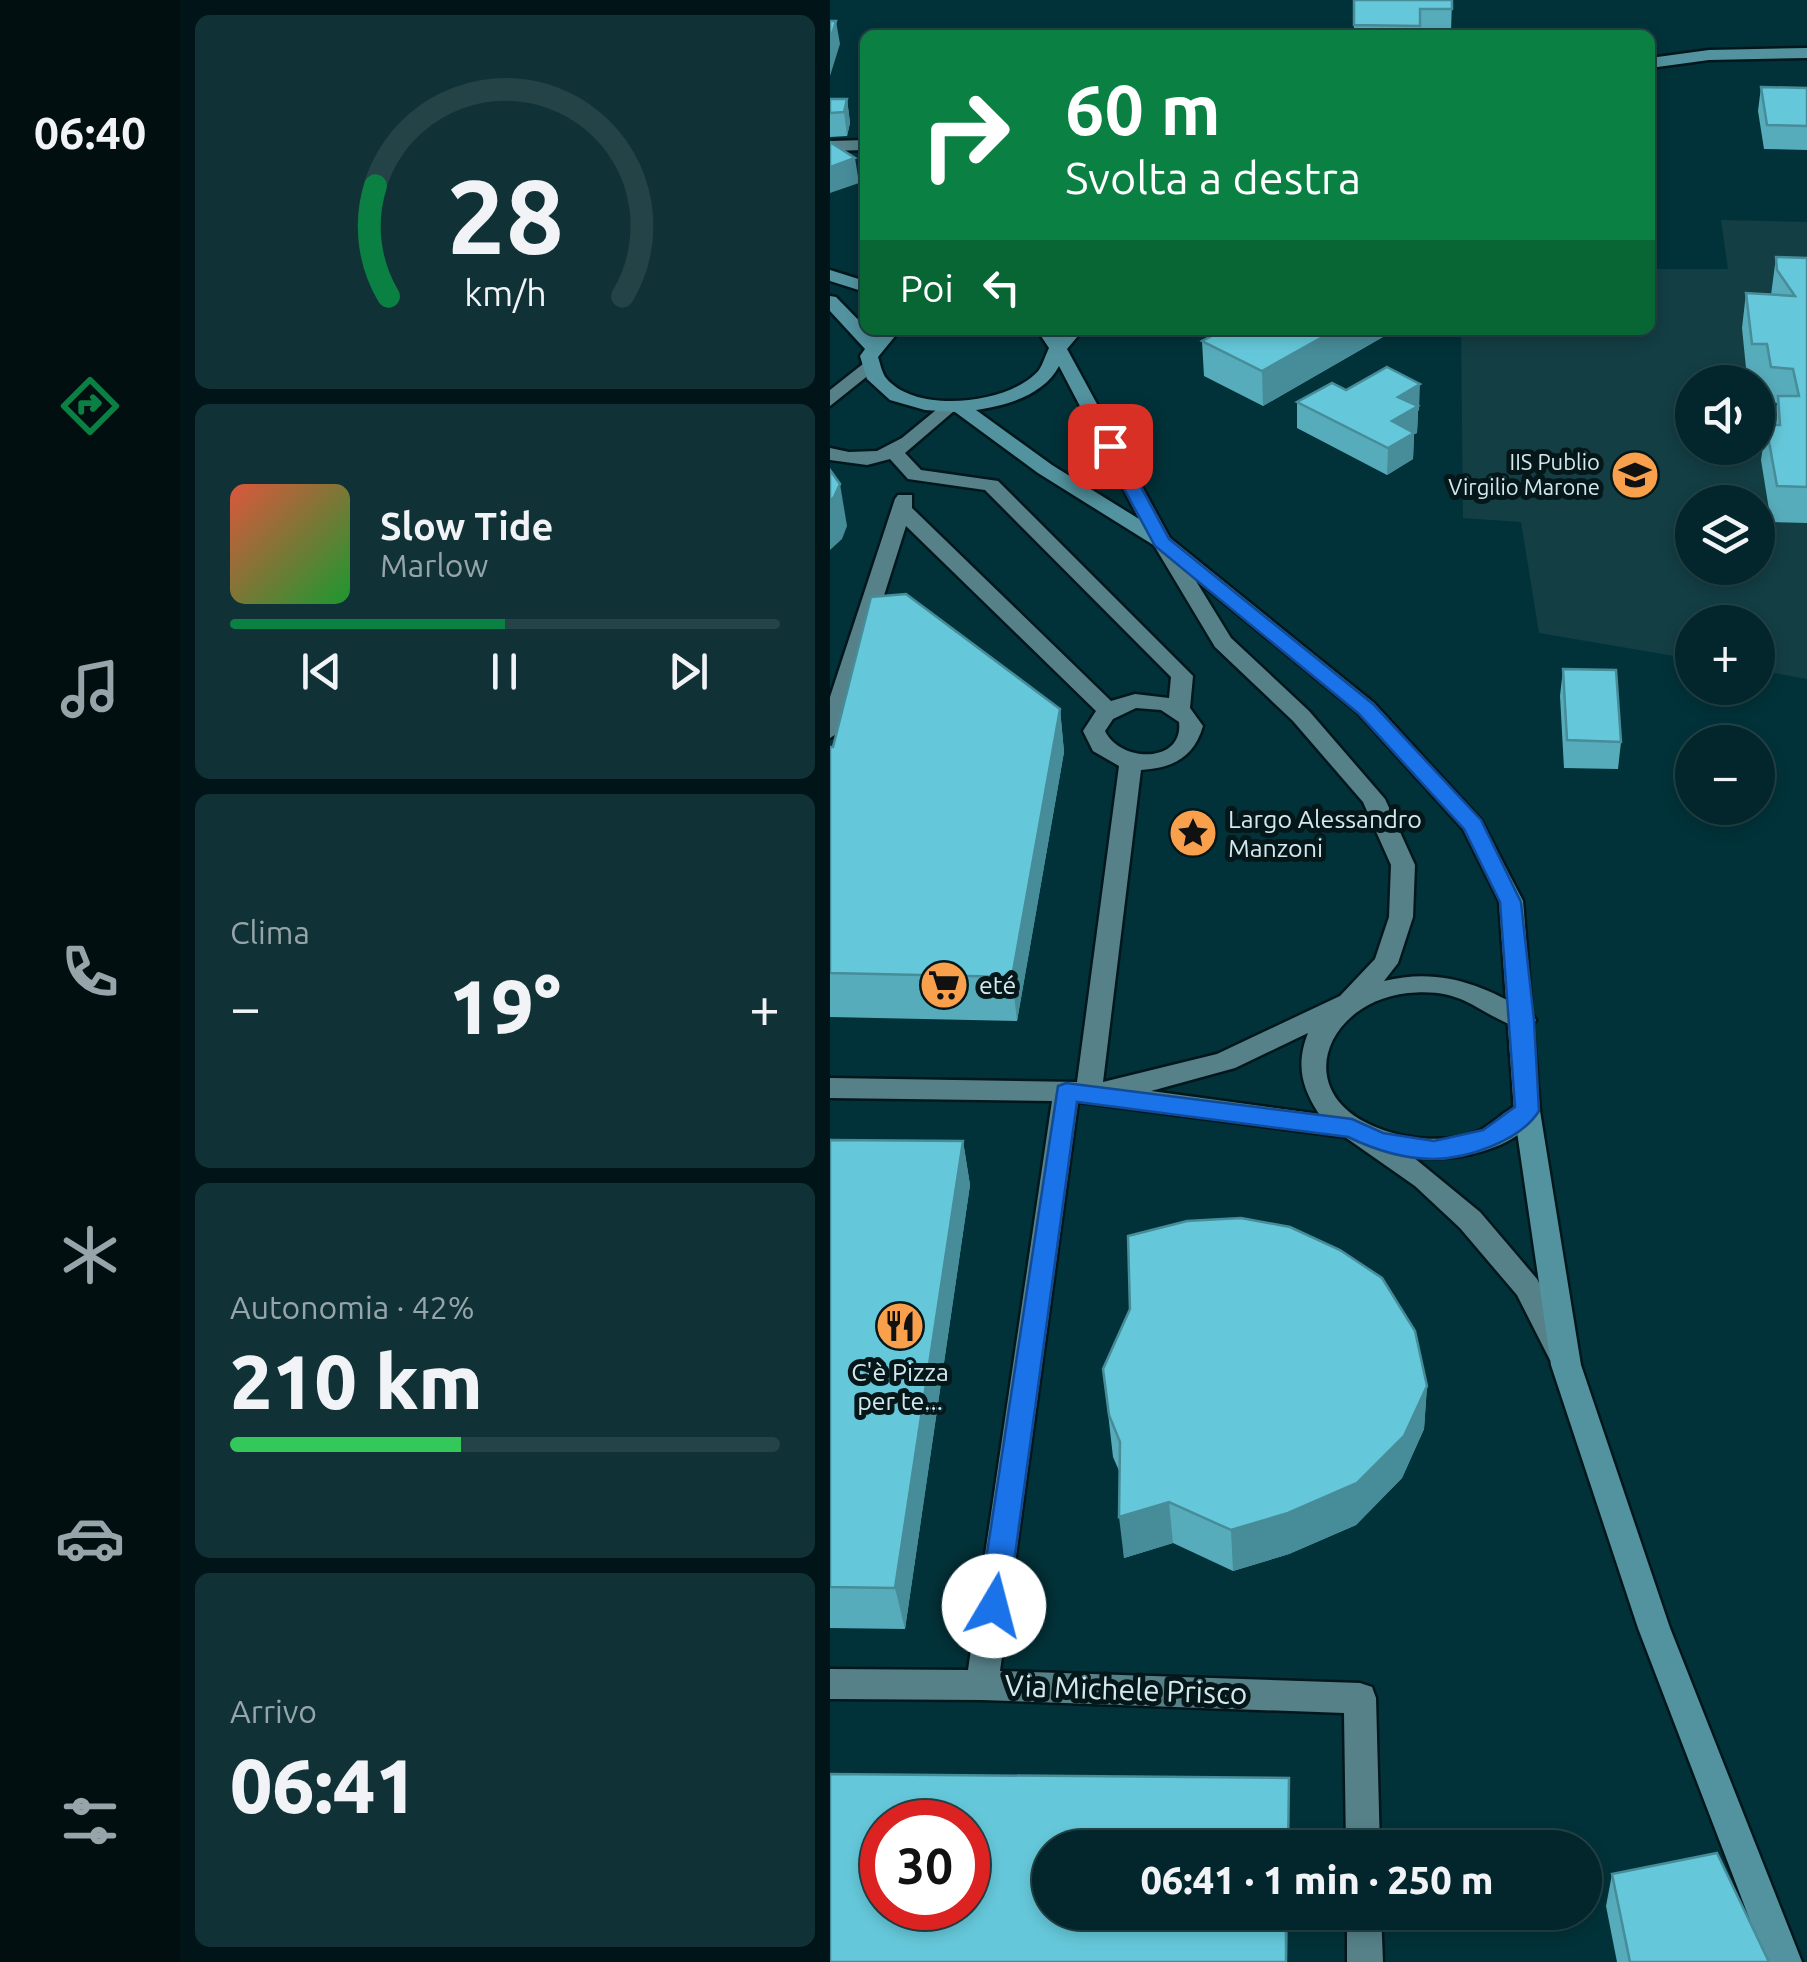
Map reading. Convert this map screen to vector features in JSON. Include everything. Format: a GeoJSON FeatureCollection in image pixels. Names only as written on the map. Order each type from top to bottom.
{"type":"FeatureCollection","features":[{"type":"Feature","properties":{"kind":"main road"},"geometry":{"type":"LineString","coordinates":[[1655,62],[1709,55],[1807,53]]}},
{"type":"Feature","properties":{"kind":"main road"},"geometry":{"type":"LineString","coordinates":[[830,274],[860,285]]}},
{"type":"Feature","properties":{"kind":"main road"},"geometry":{"type":"LineString","coordinates":[[830,301],[871,356],[876,381],[892,394],[917,403],[954,407],[1021,393],[1043,380],[1056,364],[1058,348],[1070,335]]}},
{"type":"Feature","properties":{"kind":"main road"},"geometry":{"type":"LineString","coordinates":[[871,356],[887,335]]}},
{"type":"Feature","properties":{"kind":"main road"},"geometry":{"type":"LineString","coordinates":[[1049,335],[1162,542]]}},
{"type":"Feature","properties":{"kind":"main road"},"geometry":{"type":"LineString","coordinates":[[954,407],[1162,542],[1366,708],[1473,825],[1510,902],[1523,1020],[1527,1111],[1566,1365],[1654,1628],[1784,1962]]}},
{"type":"Feature","properties":{"kind":"street"},"geometry":{"type":"LineString","coordinates":[[830,146],[860,145]]}},
{"type":"Feature","properties":{"kind":"street"},"geometry":{"type":"LineString","coordinates":[[830,400],[871,356]]}},
{"type":"Feature","properties":{"kind":"street"},"geometry":{"type":"LineString","coordinates":[[830,454],[853,458],[894,452],[908,446],[954,407]]}},
{"type":"Feature","properties":{"kind":"street"},"geometry":{"type":"LineString","coordinates":[[894,452],[914,475],[991,485],[1182,676],[1178,708]]}},
{"type":"Feature","properties":{"kind":"street"},"geometry":{"type":"LineString","coordinates":[[830,731],[914,475]]}},
{"type":"Feature","properties":{"kind":"street"},"geometry":{"type":"LineString","coordinates":[[901,509],[1108,711]]}},
{"type":"Feature","properties":{"kind":"street"},"geometry":{"type":"LineString","coordinates":[[1162,542],[1223,642],[1302,716],[1373,799],[1402,866],[1401,917],[1386,963],[1322,1030],[1312,1056],[1316,1085],[1327,1105],[1352,1128],[1425,1179],[1470,1220],[1528,1287],[1566,1365]]}},
{"type":"Feature","properties":{"kind":"street"},"geometry":{"type":"LineString","coordinates":[[1135,701],[1166,703],[1178,708],[1192,726],[1186,746],[1162,760],[1131,762],[1103,751],[1096,742],[1098,720],[1108,711],[1135,701]]}},
{"type":"Feature","properties":{"kind":"street","name":"Via Michele Prisco"},"geometry":{"type":"LineString","coordinates":[[1131,762],[982,1685],[1360,1698],[1363,1830]]}},
{"type":"Feature","properties":{"kind":"street"},"geometry":{"type":"LineString","coordinates":[[1077,1092],[1168,1078],[1225,1061],[1370,991],[1408,982],[1462,986],[1495,999],[1523,1020]]}},
{"type":"Feature","properties":{"kind":"street"},"geometry":{"type":"LineString","coordinates":[[830,1088],[1077,1092],[1352,1128],[1378,1141],[1434,1150],[1490,1138],[1527,1111]]}},
{"type":"Feature","properties":{"kind":"street"},"geometry":{"type":"LineString","coordinates":[[830,1684],[982,1685]]}},
{"type":"Feature","properties":{"kind":"street"},"geometry":{"type":"LineString","coordinates":[[1364,1930],[1365,1962]]}},
{"type":"Feature","properties":{"kind":"shaded area","name":"IIS Publio Virgilio Marone"},"geometry":{"type":"Polygon","coordinates":[[[1721,220],[1807,222],[1807,679],[1775,673],[1775,605],[1675,605],[1675,656],[1539,633],[1521,522],[1463,518],[1461,335],[1655,335],[1655,269],[1728,269],[1721,220]]]}},
{"type":"Feature","properties":{"kind":"building"},"geometry":{"type":"Polygon","coordinates":[[[1354,0],[1452,0],[1452,9],[1420,9],[1420,26],[1354,25],[1354,0]]]}},
{"type":"Feature","properties":{"kind":"building"},"geometry":{"type":"Polygon","coordinates":[[[1761,87],[1807,88],[1807,126],[1767,125],[1761,87]]]}},
{"type":"Feature","properties":{"kind":"building"},"geometry":{"type":"Polygon","coordinates":[[[830,99],[847,99],[844,112],[830,113],[830,99]]]}},
{"type":"Feature","properties":{"kind":"building"},"geometry":{"type":"Polygon","coordinates":[[[830,142],[855,158],[830,167],[830,142]]]}},
{"type":"Feature","properties":{"kind":"building"},"geometry":{"type":"Polygon","coordinates":[[[1776,257],[1807,258],[1807,487],[1777,486],[1773,465],[1775,425],[1780,425],[1778,396],[1799,396],[1793,369],[1771,365],[1767,344],[1752,344],[1746,293],[1795,296],[1777,270],[1776,257]]]}},
{"type":"Feature","properties":{"kind":"building"},"geometry":{"type":"Polygon","coordinates":[[[1213,335],[1326,335],[1262,371],[1202,341],[1213,335]]]}},
{"type":"Feature","properties":{"kind":"building"},"geometry":{"type":"Polygon","coordinates":[[[1387,367],[1420,384],[1398,397],[1418,406],[1392,421],[1414,433],[1388,448],[1297,402],[1332,383],[1346,390],[1387,367]]]}},
{"type":"Feature","properties":{"kind":"building"},"geometry":{"type":"Polygon","coordinates":[[[830,470],[840,484],[830,501],[830,470]]]}},
{"type":"Feature","properties":{"kind":"building"},"geometry":{"type":"Polygon","coordinates":[[[906,594],[1060,709],[1012,977],[830,973],[830,747],[871,597],[906,594]]]}},
{"type":"Feature","properties":{"kind":"building"},"geometry":{"type":"Polygon","coordinates":[[[1563,669],[1616,670],[1621,742],[1567,740],[1563,669]]]}},
{"type":"Feature","properties":{"kind":"building"},"geometry":{"type":"Polygon","coordinates":[[[830,1140],[963,1141],[895,1588],[830,1587],[830,1140]]]}},
{"type":"Feature","properties":{"kind":"building"},"geometry":{"type":"Polygon","coordinates":[[[1241,1218],[1290,1227],[1340,1250],[1382,1278],[1415,1331],[1427,1386],[1404,1436],[1357,1483],[1288,1513],[1231,1530],[1169,1502],[1119,1517],[1120,1442],[1109,1415],[1103,1369],[1130,1309],[1128,1236],[1187,1221],[1241,1218]]]}},
{"type":"Feature","properties":{"kind":"building"},"geometry":{"type":"Polygon","coordinates":[[[830,1774],[1289,1778],[1288,1830],[1032,1830],[1032,1930],[1286,1930],[1286,1962],[830,1962],[830,1774]]]}},
{"type":"Feature","properties":{"kind":"building"},"geometry":{"type":"Polygon","coordinates":[[[1717,1853],[1769,1962],[1630,1962],[1612,1874],[1717,1853]]]}},
{"type":"Feature","properties":{"kind":"place","name":"IIS Publio Virgilio Marone"},"geometry":{"type":"Point","coordinates":[1635,475]}},
{"type":"Feature","properties":{"kind":"place","name":"Largo Alessandro Manzoni"},"geometry":{"type":"Point","coordinates":[1193,833]}},
{"type":"Feature","properties":{"kind":"place","name":"eté"},"geometry":{"type":"Point","coordinates":[944,985]}},
{"type":"Feature","properties":{"kind":"place","name":"C'è Pizza per te..."},"geometry":{"type":"Point","coordinates":[900,1326]}},
{"type":"Feature","properties":{"kind":"route"},"geometry":{"type":"LineString","coordinates":[[994,1606],[1066,1092],[1352,1128],[1378,1141],[1434,1150],[1490,1138],[1527,1111],[1523,1020],[1510,902],[1473,825],[1366,708],[1162,542],[1110,446]]}}]}
